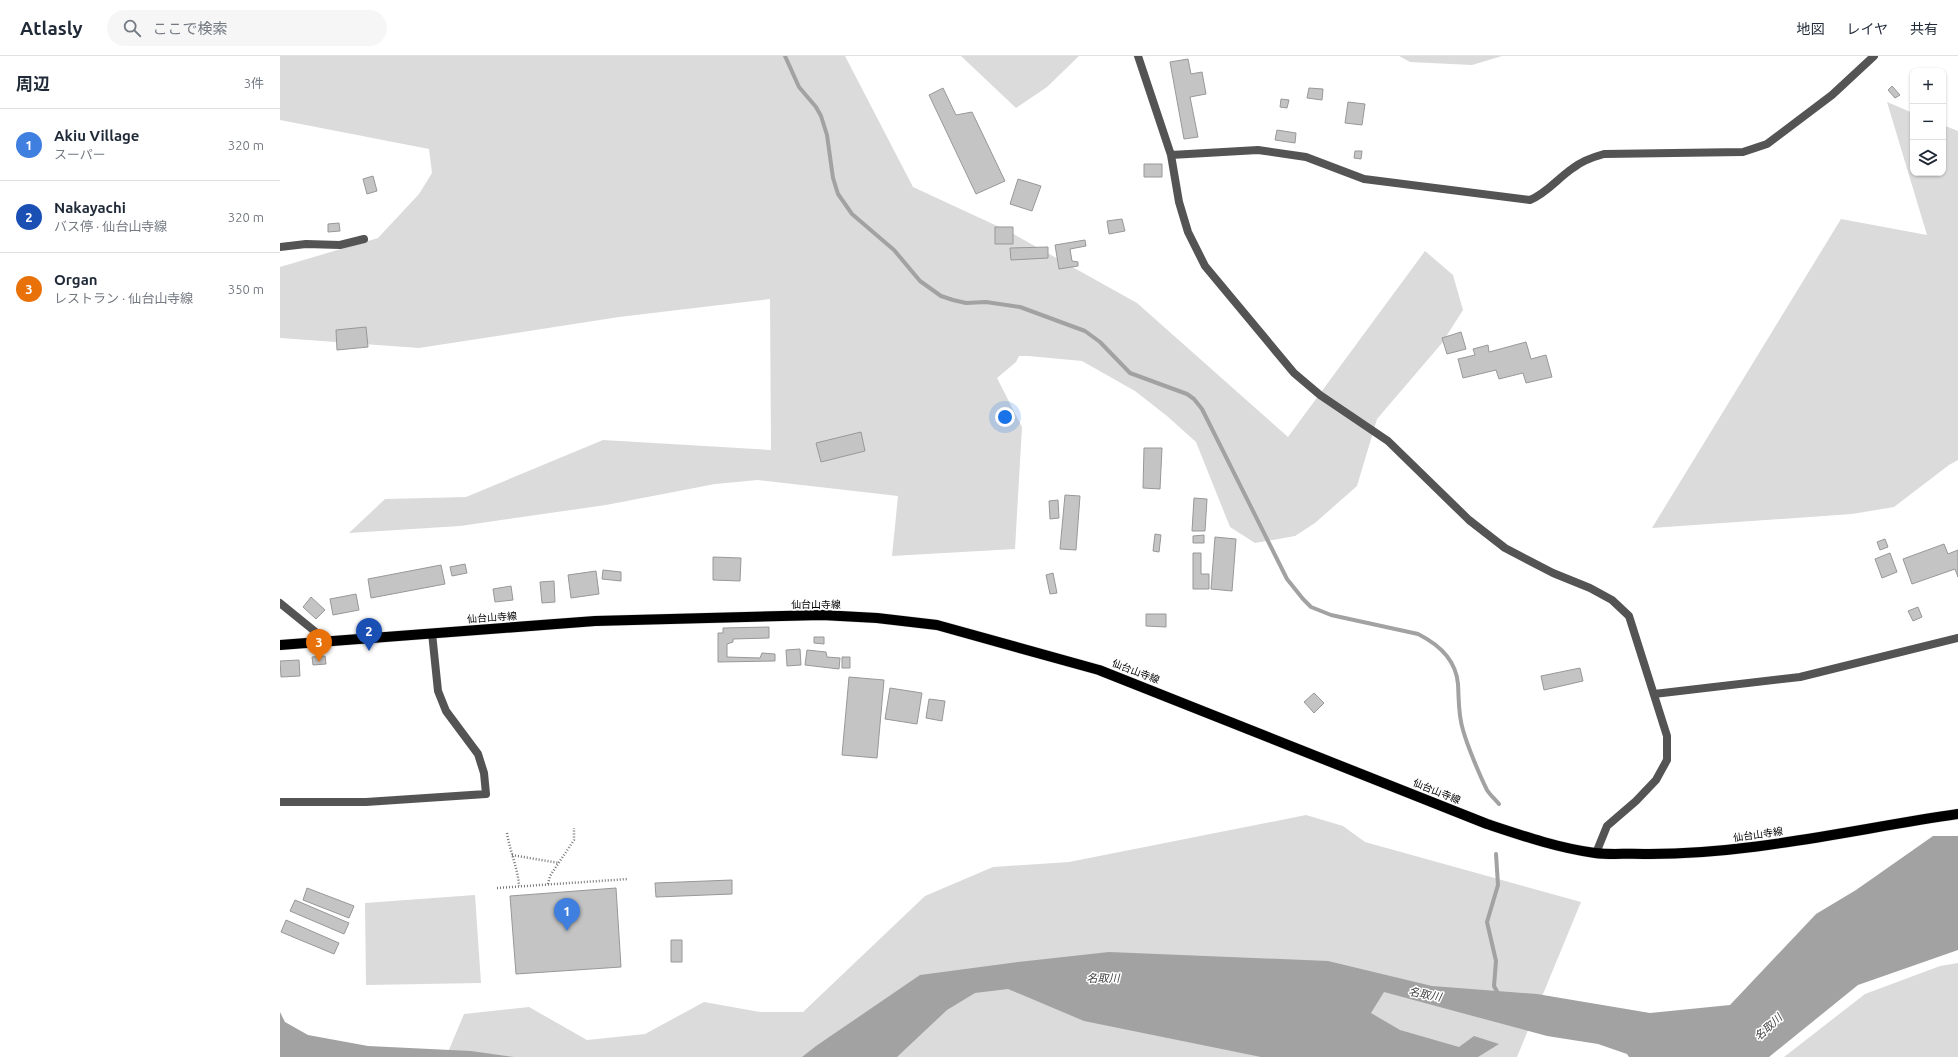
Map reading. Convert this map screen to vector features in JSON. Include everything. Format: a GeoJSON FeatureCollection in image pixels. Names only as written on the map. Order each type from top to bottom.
{"type":"FeatureCollection","features":[{"type":"Feature","properties":{"kind":"main road","name":"仙台山寺線"},"geometry":{"type":"LineString","coordinates":[[280,645],[595,621],[822,615],[877,618],[937,625],[1098,670],[1487,824],[1546,844],[1596,853],[1672,854],[1714,852],[1758,847],[1958,814]]}},
{"type":"Feature","properties":{"kind":"street"},"geometry":{"type":"LineString","coordinates":[[1138,56],[1171,155],[1179,202],[1188,232],[1205,266],[1294,373],[1320,395],[1388,441],[1468,520],[1505,548],[1553,573],[1590,588],[1612,600],[1628,616],[1667,736],[1667,760],[1656,780],[1636,801],[1607,826],[1596,853]]}},
{"type":"Feature","properties":{"kind":"street"},"geometry":{"type":"LineString","coordinates":[[1171,155],[1258,150],[1306,157],[1364,179],[1530,200],[1542,193],[1573,168],[1593,157],[1604,154],[1743,152],[1767,144],[1832,95],[1874,56]]}},
{"type":"Feature","properties":{"kind":"street"},"geometry":{"type":"LineString","coordinates":[[280,247],[306,244],[340,245],[364,239]]}},
{"type":"Feature","properties":{"kind":"street"},"geometry":{"type":"LineString","coordinates":[[280,603],[328,642]]}},
{"type":"Feature","properties":{"kind":"street"},"geometry":{"type":"LineString","coordinates":[[280,802],[366,802],[486,794],[484,773],[478,754],[446,712],[438,691],[432,633]]}},
{"type":"Feature","properties":{"kind":"street"},"geometry":{"type":"LineString","coordinates":[[1654,694],[1800,677],[1958,638]]}},
{"type":"Feature","properties":{"kind":"path"},"geometry":{"type":"LineString","coordinates":[[548,884],[550,876],[574,840],[574,828]]}},
{"type":"Feature","properties":{"kind":"path"},"geometry":{"type":"LineString","coordinates":[[507,834],[518,872],[519,886]]}},
{"type":"Feature","properties":{"kind":"path"},"geometry":{"type":"LineString","coordinates":[[512,855],[559,863]]}},
{"type":"Feature","properties":{"kind":"path"},"geometry":{"type":"LineString","coordinates":[[497,888],[628,879]]}},
{"type":"Feature","properties":{"kind":"shaded area"},"geometry":{"type":"Polygon","coordinates":[[[280,56],[845,56],[913,187],[1008,231],[1137,303],[1288,437],[1425,251],[1453,275],[1463,310],[1442,343],[1377,419],[1357,486],[1315,523],[1295,536],[1255,543],[1230,527],[1196,442],[1167,416],[1135,391],[1082,361],[1028,356],[1019,356],[1016,362],[997,378],[1022,427],[1015,549],[892,556],[898,496],[758,480],[715,484],[606,505],[460,526],[349,533],[385,499],[466,497],[603,440],[771,450],[770,299],[619,317],[419,348],[280,338],[280,267],[378,238],[419,194],[432,173],[429,149],[280,120],[280,56]]]}},
{"type":"Feature","properties":{"kind":"shaded area"},"geometry":{"type":"Polygon","coordinates":[[[961,56],[1079,56],[1047,87],[1016,108],[961,56]]]}},
{"type":"Feature","properties":{"kind":"shaded area"},"geometry":{"type":"Polygon","coordinates":[[[1399,56],[1502,56],[1472,65],[1410,62],[1399,56]]]}},
{"type":"Feature","properties":{"kind":"shaded area"},"geometry":{"type":"Polygon","coordinates":[[[1887,102],[1910,112],[1910,176],[1946,176],[1946,126],[1958,131],[1958,460],[1949,465],[1894,507],[1852,514],[1652,528],[1841,219],[1927,235],[1887,102]]]}},
{"type":"Feature","properties":{"kind":"shaded area"},"geometry":{"type":"Polygon","coordinates":[[[1306,815],[1343,826],[1365,842],[1581,902],[1517,1057],[446,1057],[464,1014],[529,1007],[587,1040],[645,1034],[704,1002],[760,1012],[803,1012],[925,896],[993,867],[1069,862],[1306,815]]]}},
{"type":"Feature","properties":{"kind":"shaded area"},"geometry":{"type":"Polygon","coordinates":[[[475,895],[481,983],[366,985],[365,903],[475,895]]]}},
{"type":"Feature","properties":{"kind":"shaded area"},"geometry":{"type":"Polygon","coordinates":[[[1958,963],[1958,1057],[1784,1057],[1865,994],[1940,966],[1958,963]]]}},
{"type":"Feature","properties":{"kind":"water","name":"名取川"},"geometry":{"type":"Polygon","coordinates":[[[1933,836],[1958,836],[1958,950],[1858,985],[1769,1057],[1629,1057],[1627,1054],[1598,1044],[1547,1036],[1384,992],[1371,1013],[1400,1030],[1459,1047],[1474,1036],[1499,1044],[1478,1057],[1261,1057],[1084,1021],[1008,989],[975,993],[947,1010],[897,1057],[802,1057],[920,975],[1109,952],[1328,961],[1432,986],[1537,994],[1650,1013],[1730,1005],[1816,914],[1856,890],[1933,836]]]}},
{"type":"Feature","properties":{"kind":"water"},"geometry":{"type":"Polygon","coordinates":[[[280,1012],[285,1022],[308,1035],[368,1046],[471,1051],[514,1057],[280,1057],[280,1012]]]}},
{"type":"Feature","properties":{"kind":"building"},"geometry":{"type":"Polygon","coordinates":[[[1188,59],[1191,74],[1202,72],[1206,94],[1190,97],[1198,137],[1184,139],[1170,62],[1188,59]]]}},
{"type":"Feature","properties":{"kind":"building"},"geometry":{"type":"Polygon","coordinates":[[[1892,86],[1900,95],[1895,98],[1888,90],[1892,86]]]}},
{"type":"Feature","properties":{"kind":"building"},"geometry":{"type":"Polygon","coordinates":[[[943,88],[956,115],[972,112],[1005,181],[976,194],[929,95],[943,88]]]}},
{"type":"Feature","properties":{"kind":"building"},"geometry":{"type":"Polygon","coordinates":[[[1309,88],[1323,89],[1322,100],[1307,98],[1309,88]]]}},
{"type":"Feature","properties":{"kind":"building"},"geometry":{"type":"Polygon","coordinates":[[[1281,99],[1289,100],[1287,108],[1280,107],[1281,99]]]}},
{"type":"Feature","properties":{"kind":"building"},"geometry":{"type":"Polygon","coordinates":[[[1348,102],[1365,104],[1362,125],[1345,123],[1348,102]]]}},
{"type":"Feature","properties":{"kind":"building"},"geometry":{"type":"Polygon","coordinates":[[[1277,130],[1296,133],[1295,143],[1275,140],[1277,130]]]}},
{"type":"Feature","properties":{"kind":"building"},"geometry":{"type":"Polygon","coordinates":[[[1355,151],[1362,151],[1361,159],[1354,158],[1355,151]]]}},
{"type":"Feature","properties":{"kind":"building"},"geometry":{"type":"Polygon","coordinates":[[[1144,164],[1162,164],[1162,177],[1144,177],[1144,164]]]}},
{"type":"Feature","properties":{"kind":"building"},"geometry":{"type":"Polygon","coordinates":[[[373,176],[377,191],[367,194],[363,179],[373,176]]]}},
{"type":"Feature","properties":{"kind":"building"},"geometry":{"type":"Polygon","coordinates":[[[1018,179],[1041,186],[1032,211],[1010,204],[1018,179]]]}},
{"type":"Feature","properties":{"kind":"building"},"geometry":{"type":"Polygon","coordinates":[[[1122,219],[1125,231],[1109,234],[1107,221],[1122,219]]]}},
{"type":"Feature","properties":{"kind":"building"},"geometry":{"type":"Polygon","coordinates":[[[339,223],[340,231],[328,232],[328,224],[339,223]]]}},
{"type":"Feature","properties":{"kind":"building"},"geometry":{"type":"Polygon","coordinates":[[[995,227],[1013,227],[1013,244],[995,244],[995,227]]]}},
{"type":"Feature","properties":{"kind":"building"},"geometry":{"type":"Polygon","coordinates":[[[1085,240],[1086,246],[1070,249],[1072,261],[1078,262],[1078,266],[1059,269],[1055,245],[1085,240]]]}},
{"type":"Feature","properties":{"kind":"building"},"geometry":{"type":"Polygon","coordinates":[[[1048,247],[1048,258],[1011,260],[1010,248],[1048,247]]]}},
{"type":"Feature","properties":{"kind":"building"},"geometry":{"type":"Polygon","coordinates":[[[366,327],[368,347],[337,350],[336,330],[366,327]]]}},
{"type":"Feature","properties":{"kind":"building"},"geometry":{"type":"Polygon","coordinates":[[[1461,332],[1466,349],[1447,354],[1442,338],[1461,332]]]}},
{"type":"Feature","properties":{"kind":"building"},"geometry":{"type":"Polygon","coordinates":[[[1526,342],[1531,359],[1546,355],[1552,377],[1526,383],[1523,373],[1499,379],[1496,370],[1463,378],[1458,359],[1475,355],[1473,349],[1488,345],[1489,352],[1526,342]]]}},
{"type":"Feature","properties":{"kind":"building"},"geometry":{"type":"Polygon","coordinates":[[[861,432],[865,451],[821,462],[816,443],[861,432]]]}},
{"type":"Feature","properties":{"kind":"building"},"geometry":{"type":"Polygon","coordinates":[[[1144,448],[1162,448],[1160,489],[1143,488],[1144,448]]]}},
{"type":"Feature","properties":{"kind":"building"},"geometry":{"type":"Polygon","coordinates":[[[1065,495],[1080,496],[1076,550],[1060,549],[1065,495]]]}},
{"type":"Feature","properties":{"kind":"building"},"geometry":{"type":"Polygon","coordinates":[[[1194,498],[1207,499],[1205,531],[1192,531],[1194,498]]]}},
{"type":"Feature","properties":{"kind":"building"},"geometry":{"type":"Polygon","coordinates":[[[1058,500],[1059,518],[1050,519],[1049,501],[1058,500]]]}},
{"type":"Feature","properties":{"kind":"building"},"geometry":{"type":"Polygon","coordinates":[[[1155,534],[1161,535],[1159,552],[1153,551],[1155,534]]]}},
{"type":"Feature","properties":{"kind":"building"},"geometry":{"type":"Polygon","coordinates":[[[1204,535],[1204,543],[1193,543],[1193,536],[1204,535]]]}},
{"type":"Feature","properties":{"kind":"building"},"geometry":{"type":"Polygon","coordinates":[[[1215,537],[1236,539],[1232,591],[1211,589],[1215,537]]]}},
{"type":"Feature","properties":{"kind":"building"},"geometry":{"type":"Polygon","coordinates":[[[1885,539],[1888,547],[1880,550],[1877,542],[1885,539]]]}},
{"type":"Feature","properties":{"kind":"building"},"geometry":{"type":"Polygon","coordinates":[[[1944,544],[1948,554],[1958,550],[1958,577],[1955,569],[1912,584],[1903,559],[1944,544]]]}},
{"type":"Feature","properties":{"kind":"building"},"geometry":{"type":"Polygon","coordinates":[[[1193,553],[1201,553],[1201,574],[1209,574],[1209,589],[1193,589],[1193,553]]]}},
{"type":"Feature","properties":{"kind":"building"},"geometry":{"type":"Polygon","coordinates":[[[1890,553],[1897,572],[1882,578],[1875,559],[1890,553]]]}},
{"type":"Feature","properties":{"kind":"building"},"geometry":{"type":"Polygon","coordinates":[[[713,557],[741,558],[740,581],[713,580],[713,557]]]}},
{"type":"Feature","properties":{"kind":"building"},"geometry":{"type":"Polygon","coordinates":[[[465,564],[467,573],[452,576],[450,567],[465,564]]]}},
{"type":"Feature","properties":{"kind":"building"},"geometry":{"type":"Polygon","coordinates":[[[441,565],[445,584],[371,598],[368,579],[441,565]]]}},
{"type":"Feature","properties":{"kind":"building"},"geometry":{"type":"Polygon","coordinates":[[[603,570],[621,572],[621,581],[602,579],[603,570]]]}},
{"type":"Feature","properties":{"kind":"building"},"geometry":{"type":"Polygon","coordinates":[[[596,571],[599,594],[571,598],[568,575],[596,571]]]}},
{"type":"Feature","properties":{"kind":"building"},"geometry":{"type":"Polygon","coordinates":[[[1053,573],[1057,593],[1050,594],[1046,575],[1053,573]]]}},
{"type":"Feature","properties":{"kind":"building"},"geometry":{"type":"Polygon","coordinates":[[[554,581],[555,602],[542,603],[540,582],[554,581]]]}},
{"type":"Feature","properties":{"kind":"building"},"geometry":{"type":"Polygon","coordinates":[[[511,586],[513,600],[495,602],[493,589],[511,586]]]}},
{"type":"Feature","properties":{"kind":"building"},"geometry":{"type":"Polygon","coordinates":[[[356,594],[359,610],[333,615],[330,599],[356,594]]]}},
{"type":"Feature","properties":{"kind":"building"},"geometry":{"type":"Polygon","coordinates":[[[311,597],[325,610],[316,619],[303,607],[311,597]]]}},
{"type":"Feature","properties":{"kind":"building"},"geometry":{"type":"Polygon","coordinates":[[[1918,607],[1922,617],[1913,621],[1908,611],[1918,607]]]}},
{"type":"Feature","properties":{"kind":"building"},"geometry":{"type":"Polygon","coordinates":[[[1146,614],[1166,614],[1166,627],[1146,626],[1146,614]]]}},
{"type":"Feature","properties":{"kind":"building"},"geometry":{"type":"Polygon","coordinates":[[[769,627],[769,638],[733,639],[733,642],[727,644],[727,657],[760,658],[762,653],[775,654],[775,661],[718,662],[718,633],[723,633],[723,628],[769,627]]]}},
{"type":"Feature","properties":{"kind":"building"},"geometry":{"type":"Polygon","coordinates":[[[814,637],[824,637],[824,644],[814,643],[814,637]]]}},
{"type":"Feature","properties":{"kind":"building"},"geometry":{"type":"Polygon","coordinates":[[[800,649],[801,665],[787,666],[786,650],[800,649]]]}},
{"type":"Feature","properties":{"kind":"building"},"geometry":{"type":"Polygon","coordinates":[[[807,650],[826,652],[827,657],[840,658],[839,669],[805,665],[807,650]]]}},
{"type":"Feature","properties":{"kind":"building"},"geometry":{"type":"Polygon","coordinates":[[[325,656],[326,664],[313,665],[312,657],[325,656]]]}},
{"type":"Feature","properties":{"kind":"building"},"geometry":{"type":"Polygon","coordinates":[[[842,657],[850,657],[850,668],[842,668],[842,657]]]}},
{"type":"Feature","properties":{"kind":"building"},"geometry":{"type":"Polygon","coordinates":[[[299,660],[300,676],[281,677],[280,661],[299,660]]]}},
{"type":"Feature","properties":{"kind":"building"},"geometry":{"type":"Polygon","coordinates":[[[1580,668],[1583,681],[1544,690],[1541,676],[1580,668]]]}},
{"type":"Feature","properties":{"kind":"building"},"geometry":{"type":"Polygon","coordinates":[[[849,677],[884,680],[877,758],[842,755],[849,677]]]}},
{"type":"Feature","properties":{"kind":"building"},"geometry":{"type":"Polygon","coordinates":[[[890,688],[922,693],[917,724],[885,719],[890,688]]]}},
{"type":"Feature","properties":{"kind":"building"},"geometry":{"type":"Polygon","coordinates":[[[1314,693],[1324,703],[1314,713],[1304,702],[1314,693]]]}},
{"type":"Feature","properties":{"kind":"building"},"geometry":{"type":"Polygon","coordinates":[[[929,699],[945,701],[942,721],[926,718],[929,699]]]}},
{"type":"Feature","properties":{"kind":"building"},"geometry":{"type":"Polygon","coordinates":[[[732,880],[732,894],[656,897],[655,883],[732,880]]]}},
{"type":"Feature","properties":{"kind":"building"},"geometry":{"type":"Polygon","coordinates":[[[307,888],[354,906],[349,918],[303,900],[307,888]]]}},
{"type":"Feature","properties":{"kind":"building"},"geometry":{"type":"Polygon","coordinates":[[[616,888],[621,967],[516,974],[510,896],[616,888]]]}},
{"type":"Feature","properties":{"kind":"building"},"geometry":{"type":"Polygon","coordinates":[[[295,900],[349,923],[344,934],[290,911],[295,900]]]}},
{"type":"Feature","properties":{"kind":"building"},"geometry":{"type":"Polygon","coordinates":[[[286,920],[339,943],[334,954],[281,932],[286,920]]]}},
{"type":"Feature","properties":{"kind":"building"},"geometry":{"type":"Polygon","coordinates":[[[671,940],[682,940],[682,962],[671,962],[671,940]]]}},
{"type":"Feature","properties":{"kind":"waterway"},"geometry":{"type":"LineString","coordinates":[[785,56],[799,87],[816,107],[821,116],[827,135],[833,178],[838,194],[852,214],[894,250],[920,281],[941,296],[953,300],[966,303],[986,302],[1020,307],[1085,331],[1100,342],[1130,373],[1187,394],[1194,399],[1202,409],[1287,579],[1303,599],[1311,607],[1331,615],[1418,634],[1439,648],[1445,654],[1450,660],[1457,675],[1460,718],[1467,744],[1487,790],[1499,804]]}},
{"type":"Feature","properties":{"kind":"waterway"},"geometry":{"type":"LineString","coordinates":[[1496,854],[1498,885],[1487,922],[1496,961],[1494,986],[1499,995]]}},
{"type":"Feature","properties":{"kind":"place","name":"Nakayachi"},"geometry":{"type":"Point","coordinates":[369,651]}},
{"type":"Feature","properties":{"kind":"place","name":"Organ"},"geometry":{"type":"Point","coordinates":[319,662]}},
{"type":"Feature","properties":{"kind":"place","name":"Akiu Village"},"geometry":{"type":"Point","coordinates":[567,931]}}]}
